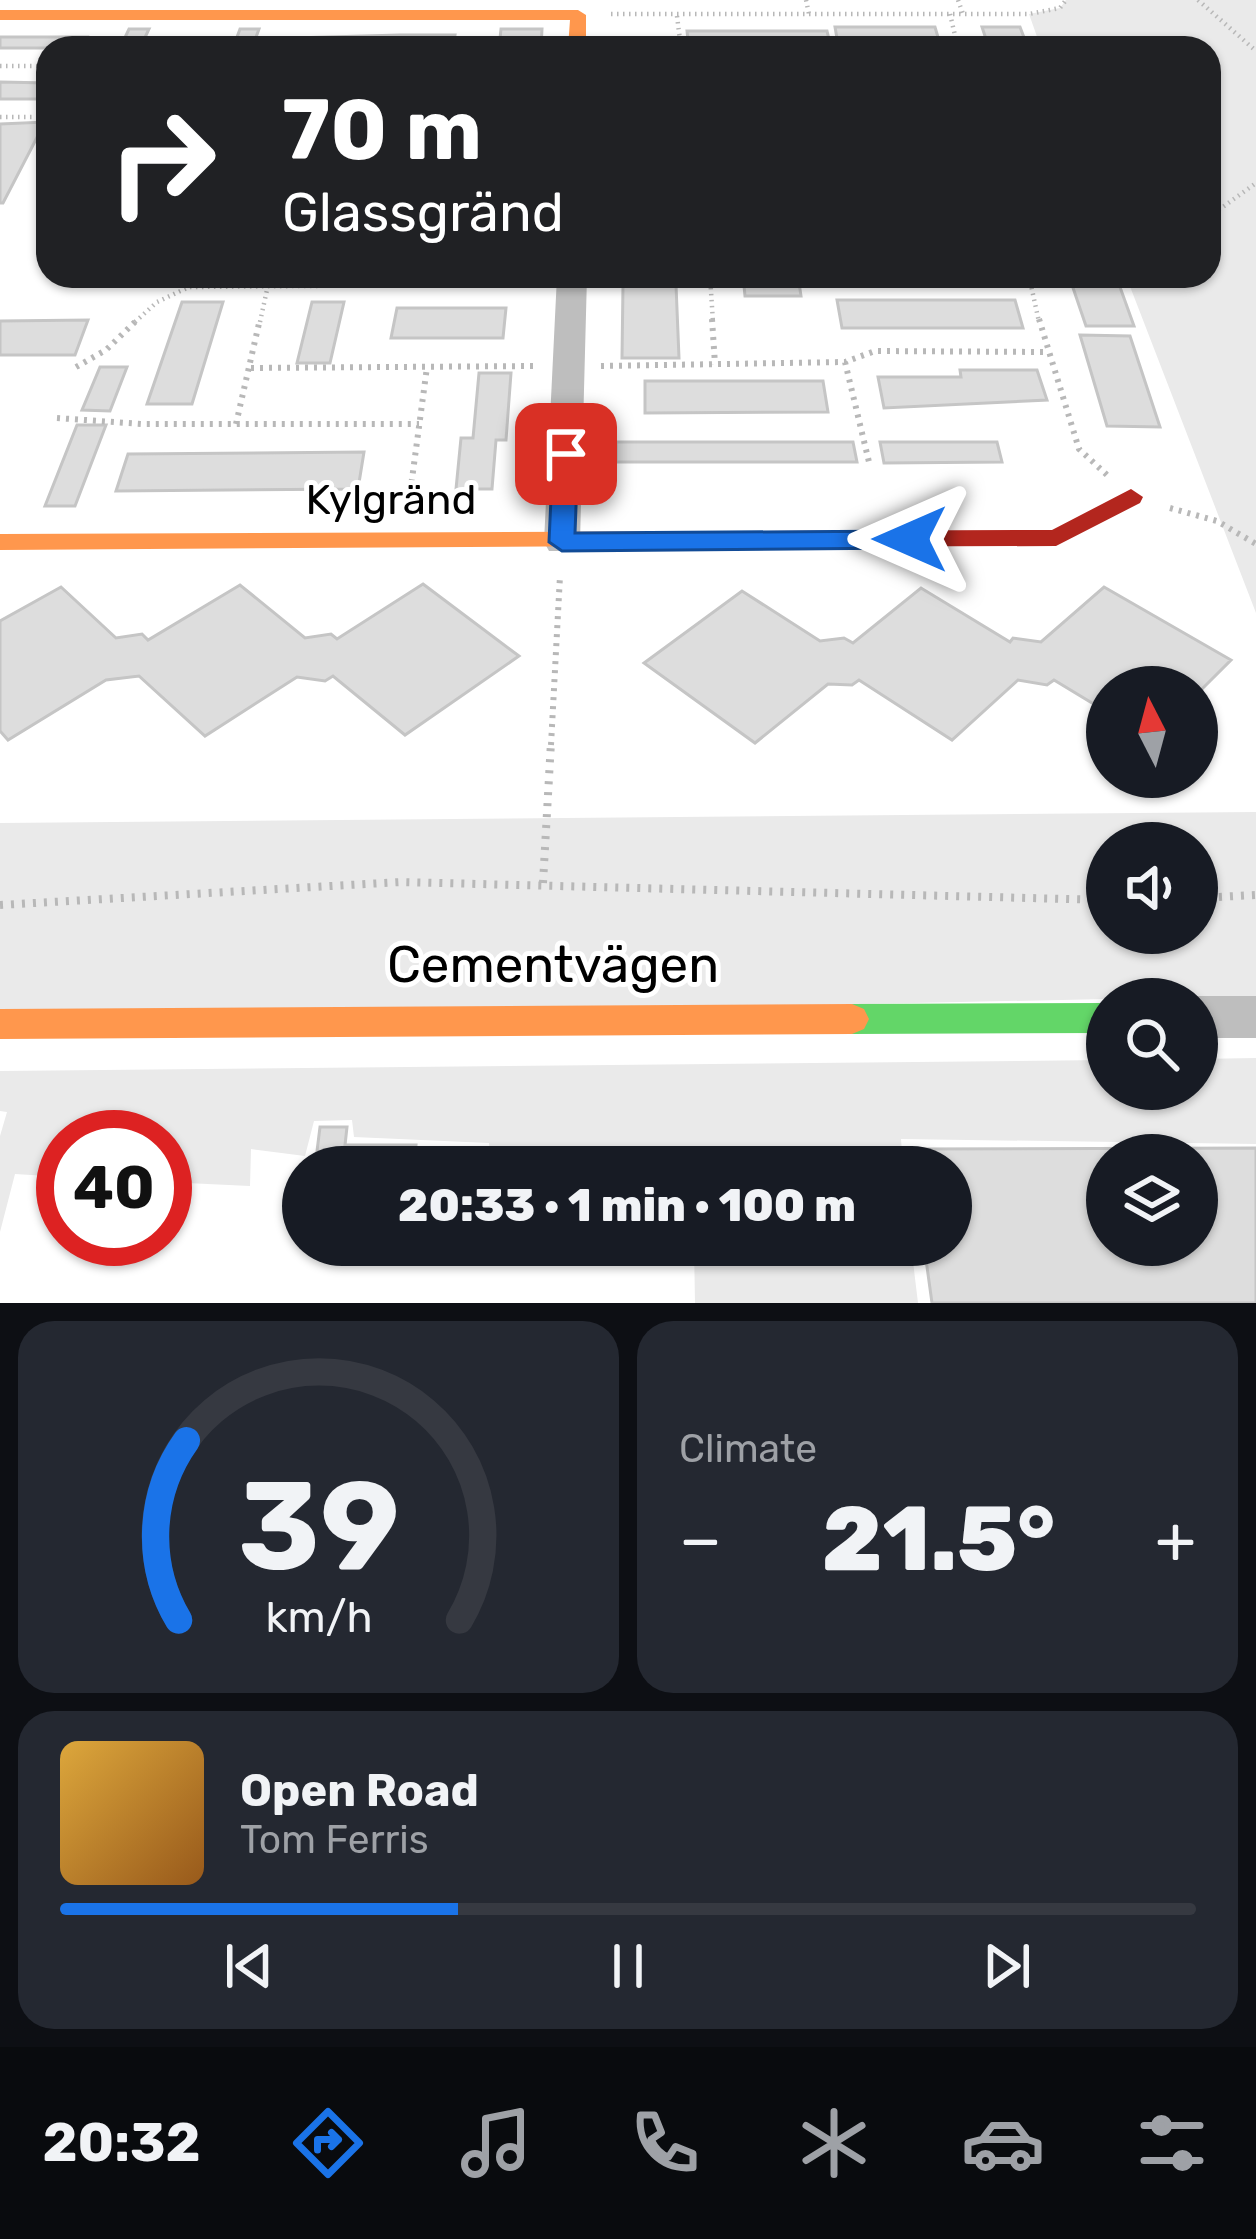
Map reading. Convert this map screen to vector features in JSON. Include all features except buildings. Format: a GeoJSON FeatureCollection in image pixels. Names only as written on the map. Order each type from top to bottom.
{"type":"FeatureCollection","features":[{"type":"Feature","properties":{"kind":"street"},"geometry":{"type":"LineString","coordinates":[[0,15],[578,14],[578,36]]}},
{"type":"Feature","properties":{"kind":"street"},"geometry":{"type":"LineString","coordinates":[[562,542],[572,288]]}},
{"type":"Feature","properties":{"kind":"street","name":"Kylgränd"},"geometry":{"type":"LineString","coordinates":[[0,542],[1056,538],[1130,497]]}},
{"type":"Feature","properties":{"kind":"street"},"geometry":{"type":"LineString","coordinates":[[1218,1017],[1256,1017]]}},
{"type":"Feature","properties":{"kind":"street","name":"Cementvägen"},"geometry":{"type":"LineString","coordinates":[[0,1024],[1086,1018]]}},
{"type":"Feature","properties":{"kind":"path"},"geometry":{"type":"LineString","coordinates":[[806,0],[809,14]]}},
{"type":"Feature","properties":{"kind":"path"},"geometry":{"type":"LineString","coordinates":[[958,0],[963,14]]}},
{"type":"Feature","properties":{"kind":"path"},"geometry":{"type":"LineString","coordinates":[[578,14],[1028,14],[1060,8],[1066,0]]}},
{"type":"Feature","properties":{"kind":"path"},"geometry":{"type":"LineString","coordinates":[[1198,0],[1256,51]]}},
{"type":"Feature","properties":{"kind":"path"},"geometry":{"type":"LineString","coordinates":[[677,14],[680,36]]}},
{"type":"Feature","properties":{"kind":"path"},"geometry":{"type":"LineString","coordinates":[[950,14],[955,36]]}},
{"type":"Feature","properties":{"kind":"path"},"geometry":{"type":"LineString","coordinates":[[0,66],[36,66]]}},
{"type":"Feature","properties":{"kind":"path"},"geometry":{"type":"LineString","coordinates":[[0,117],[36,117]]}},
{"type":"Feature","properties":{"kind":"path"},"geometry":{"type":"LineString","coordinates":[[1221,208],[1256,183]]}},
{"type":"Feature","properties":{"kind":"path"},"geometry":{"type":"LineString","coordinates":[[76,367],[96,361],[172,291],[222,288]]}},
{"type":"Feature","properties":{"kind":"path"},"geometry":{"type":"LineString","coordinates":[[236,424],[271,288]]}},
{"type":"Feature","properties":{"kind":"path"},"geometry":{"type":"LineString","coordinates":[[711,288],[715,364]]}},
{"type":"Feature","properties":{"kind":"path"},"geometry":{"type":"LineString","coordinates":[[1032,288],[1046,352],[1079,449],[1130,497],[1217,520],[1256,544]]}},
{"type":"Feature","properties":{"kind":"path"},"geometry":{"type":"LineString","coordinates":[[250,368],[844,362],[875,351],[1046,352]]}},
{"type":"Feature","properties":{"kind":"path"},"geometry":{"type":"LineString","coordinates":[[844,362],[869,463]]}},
{"type":"Feature","properties":{"kind":"path"},"geometry":{"type":"LineString","coordinates":[[404,542],[427,367]]}},
{"type":"Feature","properties":{"kind":"path"},"geometry":{"type":"LineString","coordinates":[[57,418],[419,424]]}},
{"type":"Feature","properties":{"kind":"path"},"geometry":{"type":"LineString","coordinates":[[543,883],[562,542]]}},
{"type":"Feature","properties":{"kind":"path"},"geometry":{"type":"LineString","coordinates":[[0,905],[401,882],[1086,899]]}},
{"type":"Feature","properties":{"kind":"path"},"geometry":{"type":"LineString","coordinates":[[1218,897],[1256,896]]}},
{"type":"Feature","properties":{"kind":"shaded area"},"geometry":{"type":"Polygon","coordinates":[[[1066,0],[1256,0],[1256,613],[1131,288],[1221,288],[1221,36],[1037,36],[1029,14],[1060,8],[1066,0]]]}},
{"type":"Feature","properties":{"kind":"shaded area"},"geometry":{"type":"Polygon","coordinates":[[[1256,812],[1256,1003],[1218,1002],[1218,978],[1086,978],[1086,999],[0,1022],[0,823],[1256,812]]]}},
{"type":"Feature","properties":{"kind":"shaded area"},"geometry":{"type":"Polygon","coordinates":[[[1256,1058],[1256,1144],[1218,1143],[1218,1134],[1086,1134],[1086,1142],[901,1139],[902,1146],[489,1146],[354,1137],[352,1120],[314,1121],[308,1146],[282,1146],[282,1153],[251,1149],[250,1186],[192,1183],[192,1110],[36,1110],[36,1175],[15,1174],[0,1232],[0,1136],[7,1112],[0,1111],[0,1071],[1086,1060],[1086,1110],[1218,1110],[1218,1059],[1256,1058]]]}},
{"type":"Feature","properties":{"kind":"shaded area"},"geometry":{"type":"Polygon","coordinates":[[[694,1266],[914,1266],[918,1303],[695,1303],[694,1266]]]}},
{"type":"Feature","properties":{"kind":"traffic: fast"},"geometry":{"type":"LineString","coordinates":[[852,1019],[1086,1018]]}},
{"type":"Feature","properties":{"kind":"traffic: slow"},"geometry":{"type":"LineString","coordinates":[[0,15],[578,15],[577,36]]}},
{"type":"Feature","properties":{"kind":"traffic: slow"},"geometry":{"type":"LineString","coordinates":[[0,542],[750,539]]}},
{"type":"Feature","properties":{"kind":"traffic: slow"},"geometry":{"type":"LineString","coordinates":[[0,1024],[852,1019]]}},
{"type":"Feature","properties":{"kind":"traffic: jam"},"geometry":{"type":"LineString","coordinates":[[750,539],[1056,538],[1131,497]]}},
{"type":"Feature","properties":{"kind":"route"},"geometry":{"type":"LineString","coordinates":[[566,454],[562,542],[910,539]]}}]}
